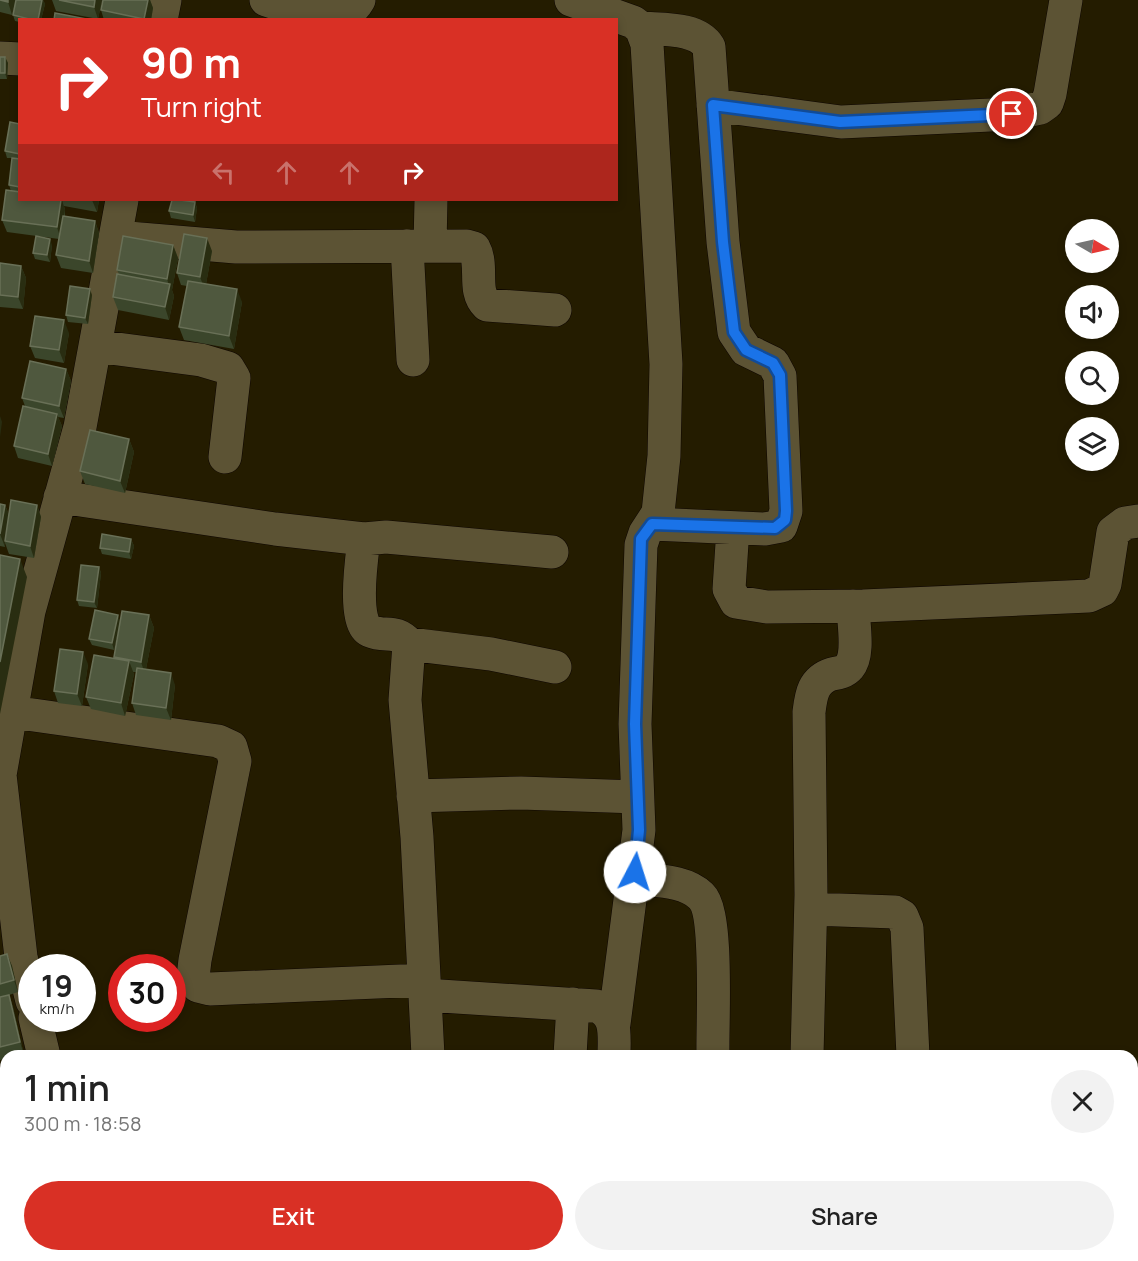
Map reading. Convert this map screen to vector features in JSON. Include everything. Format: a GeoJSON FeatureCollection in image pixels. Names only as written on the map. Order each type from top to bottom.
{"type":"FeatureCollection","features":[{"type":"Feature","properties":{"kind":"street"},"geometry":{"type":"LineString","coordinates":[[161,18],[165,0]]}},
{"type":"Feature","properties":{"kind":"street"},"geometry":{"type":"LineString","coordinates":[[266,0],[324,16],[339,17],[357,9]]}},
{"type":"Feature","properties":{"kind":"street"},"geometry":{"type":"LineString","coordinates":[[571,0],[608,11],[641,28],[684,33],[704,40],[709,47],[723,242],[734,332],[746,350],[773,363],[780,375],[785,520],[775,528],[652,524]]}},
{"type":"Feature","properties":{"kind":"street"},"geometry":{"type":"LineString","coordinates":[[713,105],[840,122],[1012,114],[1040,108],[1047,104],[1050,94],[1066,0]]}},
{"type":"Feature","properties":{"kind":"street"},"geometry":{"type":"LineString","coordinates":[[614,1050],[614,1024],[635,878],[639,830],[635,724],[641,545],[645,533],[658,513],[664,456],[666,364],[650,71],[647,44],[641,28]]}},
{"type":"Feature","properties":{"kind":"street"},"geometry":{"type":"LineString","coordinates":[[0,58],[18,59]]}},
{"type":"Feature","properties":{"kind":"street"},"geometry":{"type":"LineString","coordinates":[[21,954],[0,775],[29,611],[80,427],[122,201]]}},
{"type":"Feature","properties":{"kind":"street"},"geometry":{"type":"LineString","coordinates":[[413,360],[418,245],[431,201]]}},
{"type":"Feature","properties":{"kind":"street"},"geometry":{"type":"LineString","coordinates":[[116,237],[236,247],[418,245],[474,248],[478,255],[479,289],[482,300],[488,305],[555,310]]}},
{"type":"Feature","properties":{"kind":"street"},"geometry":{"type":"LineString","coordinates":[[95,346],[201,360],[228,368],[234,378],[225,457]]}},
{"type":"Feature","properties":{"kind":"street"},"geometry":{"type":"LineString","coordinates":[[60,497],[275,529],[364,539],[386,537],[552,552]]}},
{"type":"Feature","properties":{"kind":"street"},"geometry":{"type":"LineString","coordinates":[[733,528],[729,589],[736,602],[767,607],[853,606],[1089,596],[1102,590],[1105,584],[1113,532],[1125,523],[1138,521]]}},
{"type":"Feature","properties":{"kind":"street"},"geometry":{"type":"LineString","coordinates":[[364,539],[360,604],[363,623],[370,631],[401,636],[409,644],[491,654],[555,667]]}},
{"type":"Feature","properties":{"kind":"street"},"geometry":{"type":"LineString","coordinates":[[807,1050],[811,909],[808,765],[811,692],[829,675],[843,672],[850,667],[854,657],[853,606]]}},
{"type":"Feature","properties":{"kind":"street"},"geometry":{"type":"LineString","coordinates":[[409,644],[405,700],[428,1050]]}},
{"type":"Feature","properties":{"kind":"street"},"geometry":{"type":"LineString","coordinates":[[12,711],[219,741],[231,747],[235,761],[195,960],[193,977],[198,986],[210,989],[425,987],[573,1004],[605,1010],[614,1024]]}},
{"type":"Feature","properties":{"kind":"street"},"geometry":{"type":"LineString","coordinates":[[413,796],[521,793],[637,797]]}},
{"type":"Feature","properties":{"kind":"street"},"geometry":{"type":"LineString","coordinates":[[635,878],[678,884],[693,890],[702,896],[709,908],[712,933],[713,1050]]}},
{"type":"Feature","properties":{"kind":"street"},"geometry":{"type":"LineString","coordinates":[[811,909],[895,912],[902,916],[907,928],[912,1050]]}},
{"type":"Feature","properties":{"kind":"street"},"geometry":{"type":"LineString","coordinates":[[570,1050],[573,1004]]}},
{"type":"Feature","properties":{"kind":"street"},"geometry":{"type":"LineString","coordinates":[[38,1032],[43,1050]]}},
{"type":"Feature","properties":{"kind":"building"},"geometry":{"type":"Polygon","coordinates":[[[16,0],[42,0],[38,18],[13,15],[16,0]]]}},
{"type":"Feature","properties":{"kind":"building"},"geometry":{"type":"Polygon","coordinates":[[[59,0],[95,0],[94,7],[59,0]]]}},
{"type":"Feature","properties":{"kind":"building"},"geometry":{"type":"Polygon","coordinates":[[[103,0],[148,0],[144,18],[101,10],[103,0]]]}},
{"type":"Feature","properties":{"kind":"building"},"geometry":{"type":"Polygon","coordinates":[[[55,13],[82,18],[54,18],[55,13]]]}},
{"type":"Feature","properties":{"kind":"building"},"geometry":{"type":"Polygon","coordinates":[[[0,57],[5,57],[5,73],[0,73],[0,57]]]}},
{"type":"Feature","properties":{"kind":"building"},"geometry":{"type":"Polygon","coordinates":[[[10,122],[18,124],[18,154],[5,151],[10,122]]]}},
{"type":"Feature","properties":{"kind":"building"},"geometry":{"type":"Polygon","coordinates":[[[12,158],[18,159],[18,187],[9,185],[12,158]]]}},
{"type":"Feature","properties":{"kind":"building"},"geometry":{"type":"Polygon","coordinates":[[[6,190],[18,192],[18,201],[61,201],[57,227],[2,220],[6,190]]]}},
{"type":"Feature","properties":{"kind":"building"},"geometry":{"type":"Polygon","coordinates":[[[172,201],[195,202],[193,215],[169,211],[172,201]]]}},
{"type":"Feature","properties":{"kind":"building"},"geometry":{"type":"Polygon","coordinates":[[[63,216],[95,221],[89,261],[56,255],[63,216]]]}},
{"type":"Feature","properties":{"kind":"building"},"geometry":{"type":"Polygon","coordinates":[[[184,234],[207,238],[200,277],[177,273],[184,234]]]}},
{"type":"Feature","properties":{"kind":"building"},"geometry":{"type":"Polygon","coordinates":[[[36,236],[50,239],[47,255],[33,253],[36,236]]]}},
{"type":"Feature","properties":{"kind":"building"},"geometry":{"type":"Polygon","coordinates":[[[123,236],[173,245],[167,279],[117,270],[123,236]]]}},
{"type":"Feature","properties":{"kind":"building"},"geometry":{"type":"Polygon","coordinates":[[[0,263],[21,266],[18,297],[0,295],[0,263]]]}},
{"type":"Feature","properties":{"kind":"building"},"geometry":{"type":"Polygon","coordinates":[[[117,274],[170,284],[165,307],[113,297],[117,274]]]}},
{"type":"Feature","properties":{"kind":"building"},"geometry":{"type":"Polygon","coordinates":[[[188,281],[237,289],[229,336],[179,327],[188,281]]]}},
{"type":"Feature","properties":{"kind":"building"},"geometry":{"type":"Polygon","coordinates":[[[70,286],[90,289],[85,318],[66,315],[70,286]]]}},
{"type":"Feature","properties":{"kind":"building"},"geometry":{"type":"Polygon","coordinates":[[[35,316],[64,320],[59,350],[30,346],[35,316]]]}},
{"type":"Feature","properties":{"kind":"building"},"geometry":{"type":"Polygon","coordinates":[[[30,361],[66,369],[59,406],[22,398],[30,361]]]}},
{"type":"Feature","properties":{"kind":"building"},"geometry":{"type":"Polygon","coordinates":[[[23,406],[57,414],[48,454],[14,446],[23,406]]]}},
{"type":"Feature","properties":{"kind":"building"},"geometry":{"type":"Polygon","coordinates":[[[90,430],[129,439],[120,481],[80,471],[90,430]]]}},
{"type":"Feature","properties":{"kind":"building"},"geometry":{"type":"Polygon","coordinates":[[[11,500],[37,505],[30,546],[5,541],[11,500]]]}},
{"type":"Feature","properties":{"kind":"building"},"geometry":{"type":"Polygon","coordinates":[[[0,504],[5,505],[0,534],[0,504]]]}},
{"type":"Feature","properties":{"kind":"building"},"geometry":{"type":"Polygon","coordinates":[[[102,534],[131,539],[129,552],[100,548],[102,534]]]}},
{"type":"Feature","properties":{"kind":"building"},"geometry":{"type":"Polygon","coordinates":[[[0,555],[20,559],[0,662],[0,555]]]}},
{"type":"Feature","properties":{"kind":"building"},"geometry":{"type":"Polygon","coordinates":[[[81,565],[99,567],[94,602],[77,600],[81,565]]]}},
{"type":"Feature","properties":{"kind":"building"},"geometry":{"type":"Polygon","coordinates":[[[95,610],[118,615],[112,643],[89,639],[95,610]]]}},
{"type":"Feature","properties":{"kind":"building"},"geometry":{"type":"Polygon","coordinates":[[[122,611],[149,615],[141,662],[114,657],[122,611]]]}},
{"type":"Feature","properties":{"kind":"building"},"geometry":{"type":"Polygon","coordinates":[[[60,649],[83,652],[77,694],[54,691],[60,649]]]}},
{"type":"Feature","properties":{"kind":"building"},"geometry":{"type":"Polygon","coordinates":[[[94,655],[129,661],[121,703],[86,697],[94,655]]]}},
{"type":"Feature","properties":{"kind":"building"},"geometry":{"type":"Polygon","coordinates":[[[137,668],[171,673],[166,708],[132,703],[137,668]]]}},
{"type":"Feature","properties":{"kind":"building"},"geometry":{"type":"Polygon","coordinates":[[[7,954],[14,980],[0,984],[0,956],[7,954]]]}},
{"type":"Feature","properties":{"kind":"building"},"geometry":{"type":"Polygon","coordinates":[[[9,995],[20,1042],[0,1047],[0,997],[9,995]]]}},
{"type":"Feature","properties":{"kind":"route"},"geometry":{"type":"LineString","coordinates":[[635,872],[639,830],[635,724],[641,539],[652,524],[775,528],[781,526],[785,520],[786,511],[780,375],[773,363],[746,350],[737,342],[734,332],[723,242],[713,105],[840,122],[1012,114]]}}]}
